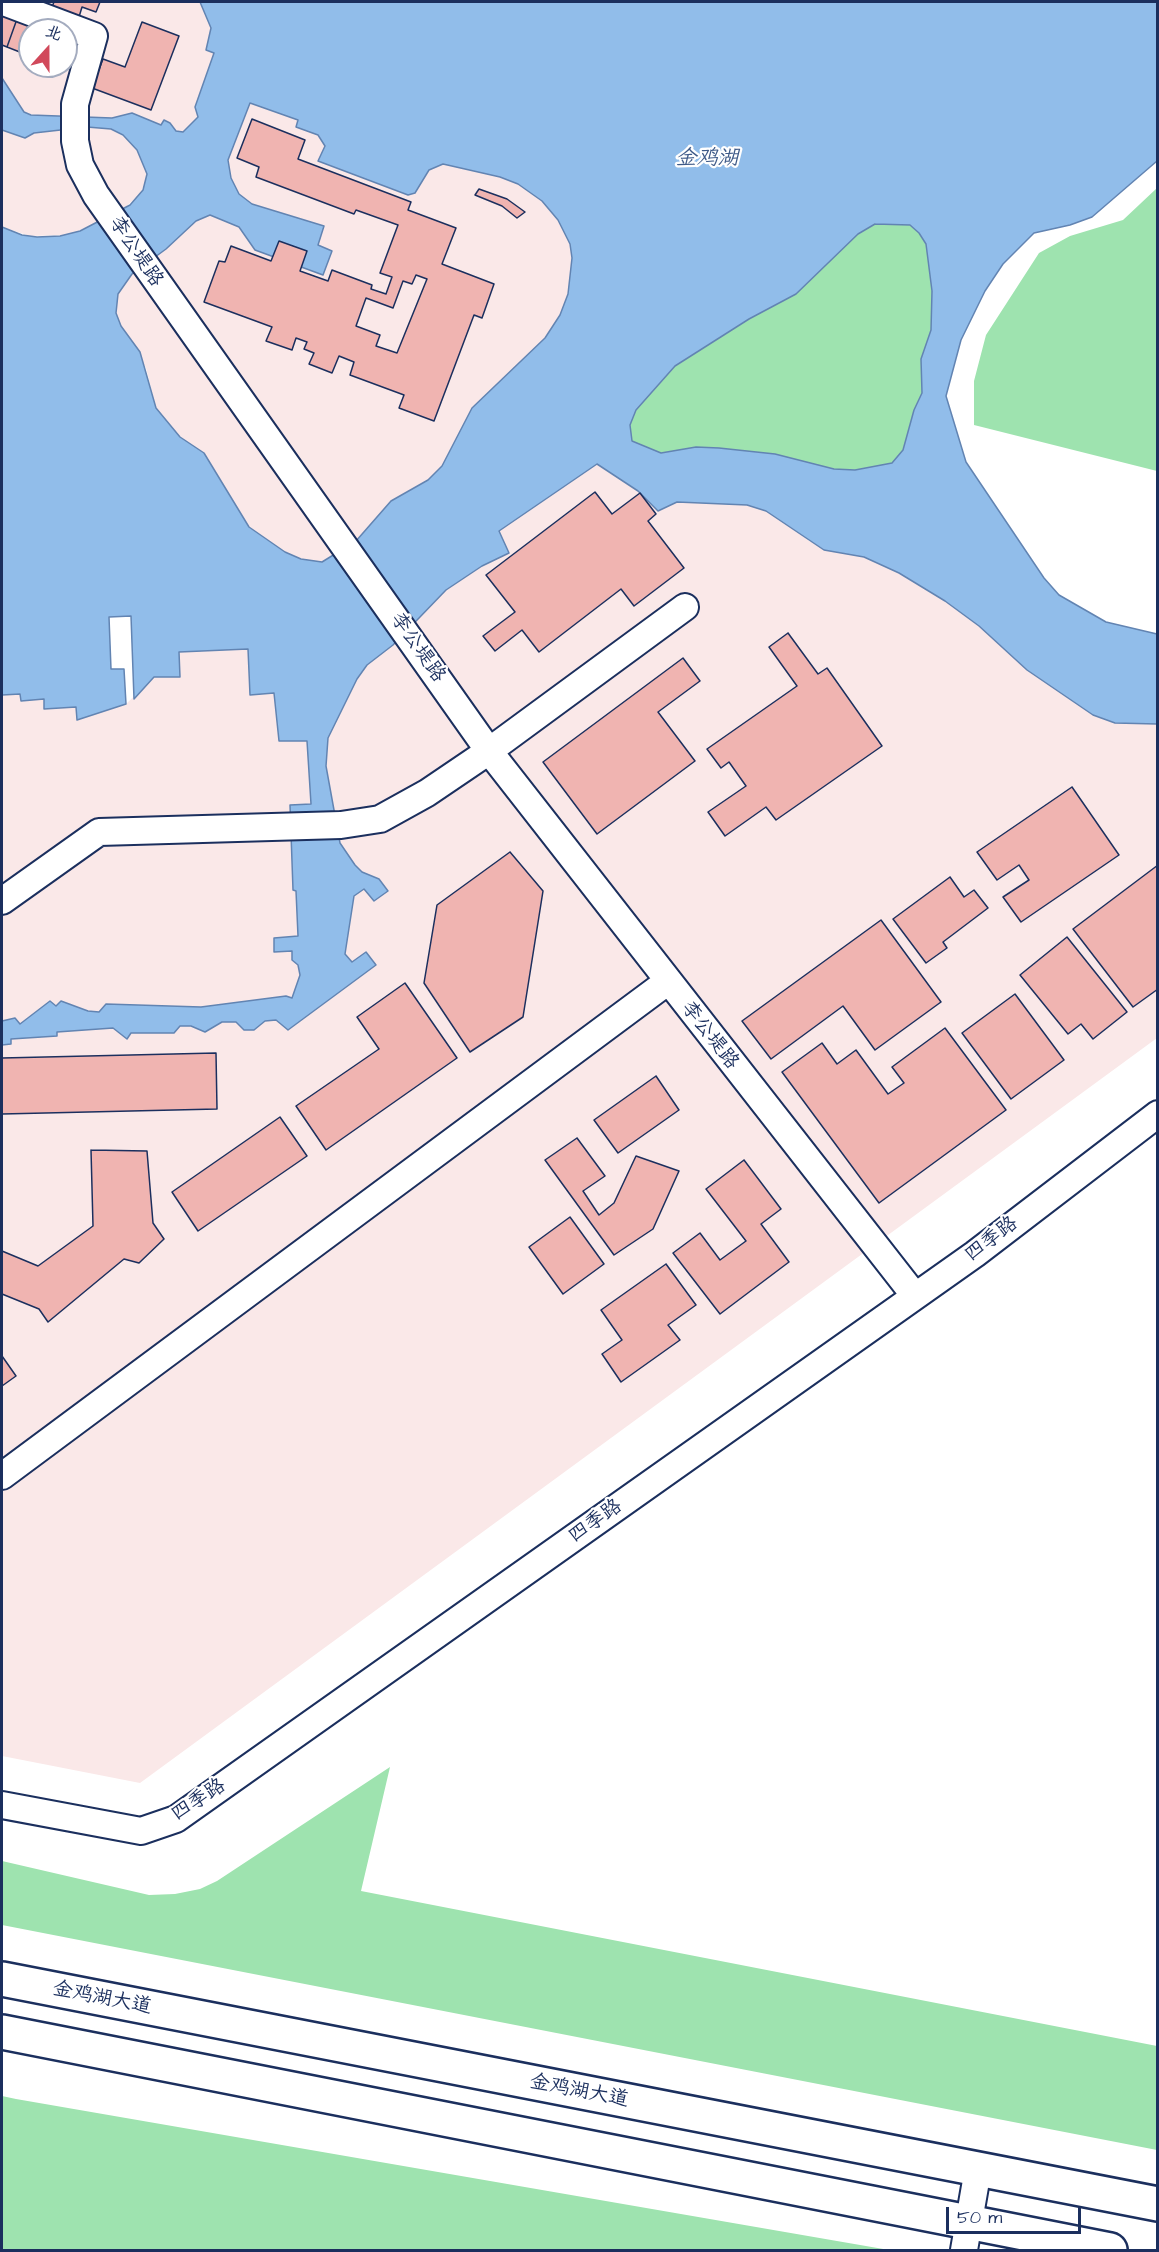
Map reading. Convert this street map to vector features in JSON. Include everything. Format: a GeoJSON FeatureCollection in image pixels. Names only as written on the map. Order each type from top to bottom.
{"type":"FeatureCollection","features":[{"type":"Feature","properties":{"kind":"main road","name":"金鸡湖大道"},"geometry":{"type":"LineString","coordinates":[[2,1979],[1158,2205]]}},
{"type":"Feature","properties":{"kind":"main road"},"geometry":{"type":"LineString","coordinates":[[2,2032],[966,2237],[1110,2250]]}},
{"type":"Feature","properties":{"kind":"street","name":"李公堤路"},"geometry":{"type":"LineString","coordinates":[[4,2],[94,36],[77,93],[75,132],[80,165],[96,195],[168,301],[489,751],[667,982],[915,1296]]}},
{"type":"Feature","properties":{"kind":"street"},"geometry":{"type":"LineString","coordinates":[[2,901],[99,832],[341,825],[380,819],[427,793],[489,751],[685,607]]}},
{"type":"Feature","properties":{"kind":"street"},"geometry":{"type":"LineString","coordinates":[[2,1476],[667,982]]}},
{"type":"Feature","properties":{"kind":"street","name":"四季路"},"geometry":{"type":"LineString","coordinates":[[2,1805],[141,1831],[176,1819],[975,1254],[1158,1114]]}},
{"type":"Feature","properties":{"kind":"street"},"geometry":{"type":"LineString","coordinates":[[966,2237],[978,2169]]}},
{"type":"Feature","properties":{"kind":"shaded area"},"geometry":{"type":"Polygon","coordinates":[[[2,2],[200,2],[211,28],[206,50],[214,53],[195,107],[198,117],[183,132],[176,131],[170,123],[164,121],[162,125],[132,113],[112,118],[43,118],[24,112],[2,78],[2,2]]]}},
{"type":"Feature","properties":{"kind":"shaded area"},"geometry":{"type":"Polygon","coordinates":[[[250,103],[298,120],[296,127],[318,135],[325,145],[319,160],[416,193],[425,175],[433,167],[443,164],[500,177],[518,184],[542,201],[558,220],[570,244],[572,258],[568,294],[560,315],[545,338],[472,408],[442,466],[428,480],[379,515],[356,541],[322,562],[301,559],[285,552],[249,527],[211,464],[174,431],[156,408],[146,368],[121,326],[116,313],[118,294],[132,274],[166,249],[196,221],[210,215],[239,227],[255,250],[323,274],[318,246],[324,226],[252,204],[239,194],[231,178],[228,160],[250,103]]]}},
{"type":"Feature","properties":{"kind":"shaded area"},"geometry":{"type":"Polygon","coordinates":[[[87,127],[111,129],[129,140],[141,156],[146,168],[146,180],[140,194],[119,213],[69,235],[30,236],[2,227],[2,130],[25,138],[34,133],[87,127]]]}},
{"type":"Feature","properties":{"kind":"shaded area"},"geometry":{"type":"Polygon","coordinates":[[[597,464],[638,491],[658,511],[677,502],[747,505],[766,511],[787,523],[809,541],[841,553],[864,557],[899,573],[945,601],[1115,723],[1157,724],[1157,1038],[140,1783],[2,1756],[2,695],[21,694],[21,701],[44,699],[44,709],[76,707],[77,720],[126,704],[154,677],[180,677],[179,652],[248,649],[250,695],[274,693],[328,738],[357,679],[367,665],[446,590],[482,566],[509,553],[498,531],[597,464]]]}},
{"type":"Feature","properties":{"kind":"green space"},"geometry":{"type":"Polygon","coordinates":[[[1157,188],[1157,471],[974,425],[974,381],[986,335],[1039,253],[1070,236],[1123,220],[1157,188]]]}},
{"type":"Feature","properties":{"kind":"green space"},"geometry":{"type":"Polygon","coordinates":[[[875,224],[910,225],[919,233],[926,244],[932,291],[931,330],[921,359],[922,393],[914,410],[903,450],[892,464],[855,470],[834,469],[775,454],[719,448],[696,447],[661,453],[632,441],[630,425],[635,410],[675,366],[749,319],[796,294],[858,234],[875,224]]]}},
{"type":"Feature","properties":{"kind":"green space"},"geometry":{"type":"Polygon","coordinates":[[[390,1767],[361,1891],[1157,2046],[1157,2150],[2,1925],[2,1861],[149,1895],[175,1894],[200,1889],[217,1881],[390,1767]]]}},
{"type":"Feature","properties":{"kind":"green space"},"geometry":{"type":"Polygon","coordinates":[[[2,2096],[16,2099],[889,2250],[2,2250],[2,2096]]]}},
{"type":"Feature","properties":{"kind":"water","name":"金鸡湖"},"geometry":{"type":"Polygon","coordinates":[[[200,2],[1157,2],[1157,161],[1092,217],[1070,225],[1034,233],[1003,264],[985,291],[961,340],[946,396],[966,462],[1044,578],[1059,595],[1106,622],[1157,634],[1157,724],[1115,723],[1093,715],[1027,670],[979,626],[945,601],[899,573],[864,557],[824,550],[766,511],[747,505],[677,502],[658,511],[638,491],[597,464],[499,531],[509,553],[482,566],[446,590],[393,645],[367,665],[357,679],[328,738],[326,766],[340,843],[362,872],[379,879],[388,891],[374,901],[364,889],[354,896],[345,954],[352,962],[366,952],[376,965],[288,1030],[276,1020],[265,1021],[254,1030],[244,1030],[236,1022],[222,1022],[205,1032],[191,1026],[180,1026],[174,1033],[131,1033],[127,1039],[113,1028],[57,1032],[57,1036],[11,1039],[11,1044],[2,1045],[2,1021],[15,1018],[20,1024],[50,1001],[56,1006],[61,1001],[88,1011],[99,1012],[106,1004],[201,1007],[286,996],[292,998],[300,975],[298,965],[292,960],[292,951],[274,952],[274,938],[298,936],[296,891],[293,890],[290,805],[311,804],[307,741],[279,741],[274,693],[250,695],[248,649],[179,652],[180,677],[154,677],[134,699],[131,616],[109,617],[111,669],[124,669],[126,704],[77,720],[76,707],[44,709],[44,699],[21,701],[20,694],[2,695],[2,227],[22,235],[37,237],[60,236],[80,231],[130,205],[143,190],[147,174],[137,150],[123,135],[111,129],[87,127],[34,133],[25,138],[2,130],[2,78],[24,112],[31,115],[112,118],[132,113],[161,125],[164,120],[170,123],[176,131],[183,132],[198,117],[195,107],[214,53],[206,50],[211,28],[200,2]],[[250,103],[228,160],[231,178],[239,194],[252,204],[324,226],[318,245],[332,251],[323,275],[255,250],[239,227],[210,215],[196,221],[166,249],[132,274],[118,294],[116,313],[121,326],[140,352],[156,408],[180,437],[204,453],[249,527],[285,552],[301,559],[322,562],[356,541],[391,501],[428,480],[442,466],[472,408],[545,338],[560,315],[568,294],[572,258],[570,244],[558,220],[542,201],[518,184],[500,177],[443,164],[429,170],[415,193],[408,195],[318,161],[325,146],[318,135],[296,127],[298,120],[250,103]],[[875,224],[858,234],[796,294],[749,319],[675,366],[636,410],[630,425],[632,441],[661,453],[696,447],[719,448],[775,454],[834,469],[855,470],[892,463],[903,450],[914,410],[922,393],[921,359],[931,330],[932,291],[926,244],[919,233],[910,225],[875,224]]]}},
{"type":"Feature","properties":{"kind":"building"},"geometry":{"type":"Polygon","coordinates":[[[54,2],[100,2],[96,12],[82,7],[79,17],[52,7],[54,2]]]}},
{"type":"Feature","properties":{"kind":"building"},"geometry":{"type":"Polygon","coordinates":[[[2,13],[17,19],[7,47],[2,45],[2,13]]]}},
{"type":"Feature","properties":{"kind":"building"},"geometry":{"type":"Polygon","coordinates":[[[17,19],[18,51],[7,47],[17,19]]]}},
{"type":"Feature","properties":{"kind":"building"},"geometry":{"type":"Polygon","coordinates":[[[142,22],[179,36],[151,110],[92,88],[103,59],[125,67],[142,22]]]}},
{"type":"Feature","properties":{"kind":"building"},"geometry":{"type":"Polygon","coordinates":[[[252,119],[305,140],[298,159],[411,202],[408,210],[456,228],[442,264],[494,284],[482,318],[474,315],[434,421],[399,408],[404,395],[350,375],[354,362],[339,356],[332,373],[309,364],[314,353],[304,349],[307,342],[296,338],[292,350],[266,341],[272,327],[204,302],[219,261],[225,262],[231,246],[271,261],[279,241],[307,251],[300,271],[328,281],[332,270],[372,285],[371,289],[386,294],[392,277],[380,273],[398,225],[356,210],[354,214],[256,177],[259,167],[237,158],[252,119]],[[416,275],[412,284],[403,281],[393,308],[366,298],[356,326],[380,335],[376,346],[397,353],[427,279],[416,275]]]}},
{"type":"Feature","properties":{"kind":"building"},"geometry":{"type":"Polygon","coordinates":[[[479,189],[507,199],[525,212],[517,218],[502,206],[475,195],[479,189]]]}},
{"type":"Feature","properties":{"kind":"building"},"geometry":{"type":"Polygon","coordinates":[[[595,492],[612,514],[640,493],[656,514],[648,521],[684,568],[634,606],[621,589],[539,652],[522,630],[495,651],[483,636],[515,612],[486,575],[595,492]]]}},
{"type":"Feature","properties":{"kind":"building"},"geometry":{"type":"Polygon","coordinates":[[[788,633],[818,674],[827,668],[882,746],[776,820],[766,807],[725,836],[708,812],[746,786],[729,762],[721,768],[707,749],[797,686],[769,647],[788,633]]]}},
{"type":"Feature","properties":{"kind":"building"},"geometry":{"type":"Polygon","coordinates":[[[683,658],[700,681],[658,712],[695,761],[597,834],[543,762],[683,658]]]}},
{"type":"Feature","properties":{"kind":"building"},"geometry":{"type":"Polygon","coordinates":[[[1072,787],[1119,855],[1021,922],[1003,897],[1029,880],[1019,865],[997,880],[977,852],[1072,787]]]}},
{"type":"Feature","properties":{"kind":"building"},"geometry":{"type":"Polygon","coordinates":[[[510,852],[543,891],[523,1017],[470,1052],[424,983],[437,905],[510,852]]]}},
{"type":"Feature","properties":{"kind":"building"},"geometry":{"type":"Polygon","coordinates":[[[1158,865],[1158,989],[1133,1007],[1073,929],[1158,865]]]}},
{"type":"Feature","properties":{"kind":"building"},"geometry":{"type":"Polygon","coordinates":[[[950,877],[964,897],[974,890],[988,908],[943,942],[947,948],[926,963],[893,919],[950,877]]]}},
{"type":"Feature","properties":{"kind":"building"},"geometry":{"type":"Polygon","coordinates":[[[881,920],[941,1002],[875,1050],[843,1006],[771,1059],[742,1021],[881,920]]]}},
{"type":"Feature","properties":{"kind":"building"},"geometry":{"type":"Polygon","coordinates":[[[1067,937],[1127,1012],[1093,1039],[1081,1024],[1068,1034],[1020,975],[1067,937]]]}},
{"type":"Feature","properties":{"kind":"building"},"geometry":{"type":"Polygon","coordinates":[[[405,983],[457,1058],[326,1150],[296,1106],[379,1049],[357,1017],[405,983]]]}},
{"type":"Feature","properties":{"kind":"building"},"geometry":{"type":"Polygon","coordinates":[[[1015,994],[1064,1060],[1011,1099],[962,1033],[1015,994]]]}},
{"type":"Feature","properties":{"kind":"building"},"geometry":{"type":"Polygon","coordinates":[[[945,1028],[1006,1110],[879,1203],[782,1072],[822,1043],[837,1064],[856,1050],[888,1094],[904,1083],[892,1067],[945,1028]]]}},
{"type":"Feature","properties":{"kind":"building"},"geometry":{"type":"Polygon","coordinates":[[[216,1053],[217,1109],[2,1114],[2,1058],[216,1053]]]}},
{"type":"Feature","properties":{"kind":"building"},"geometry":{"type":"Polygon","coordinates":[[[656,1076],[679,1110],[618,1153],[594,1120],[656,1076]]]}},
{"type":"Feature","properties":{"kind":"building"},"geometry":{"type":"Polygon","coordinates":[[[280,1117],[307,1156],[198,1231],[172,1192],[280,1117]]]}},
{"type":"Feature","properties":{"kind":"building"},"geometry":{"type":"Polygon","coordinates":[[[577,1138],[605,1176],[583,1191],[599,1215],[614,1203],[636,1156],[679,1171],[653,1229],[614,1255],[545,1160],[577,1138]]]}},
{"type":"Feature","properties":{"kind":"building"},"geometry":{"type":"Polygon","coordinates":[[[91,1150],[147,1151],[153,1223],[164,1239],[139,1263],[124,1259],[48,1322],[39,1309],[2,1294],[2,1251],[38,1266],[93,1226],[91,1150]]]}},
{"type":"Feature","properties":{"kind":"building"},"geometry":{"type":"Polygon","coordinates":[[[744,1160],[781,1209],[761,1224],[789,1262],[720,1314],[673,1253],[700,1233],[720,1260],[746,1241],[706,1189],[744,1160]]]}},
{"type":"Feature","properties":{"kind":"building"},"geometry":{"type":"Polygon","coordinates":[[[570,1217],[604,1264],[563,1294],[529,1247],[570,1217]]]}},
{"type":"Feature","properties":{"kind":"building"},"geometry":{"type":"Polygon","coordinates":[[[666,1264],[696,1305],[668,1325],[680,1340],[621,1382],[602,1354],[622,1340],[601,1310],[666,1264]]]}},
{"type":"Feature","properties":{"kind":"building"},"geometry":{"type":"Polygon","coordinates":[[[2,1356],[16,1376],[2,1386],[2,1356]]]}}]}
